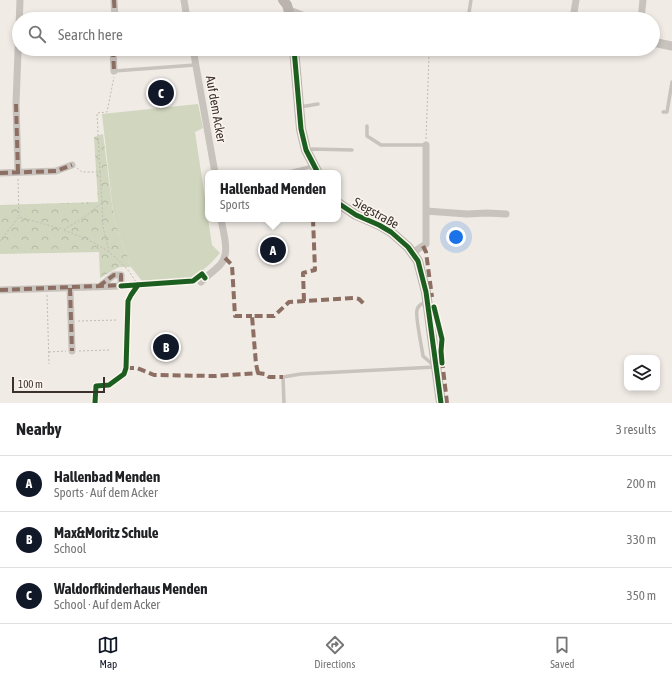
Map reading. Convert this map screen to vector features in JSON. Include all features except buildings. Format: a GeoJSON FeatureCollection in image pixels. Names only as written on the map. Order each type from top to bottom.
{"type":"FeatureCollection","features":[{"type":"Feature","properties":{"kind":"main road"},"geometry":{"type":"LineString","coordinates":[[283,0],[287,5],[289,12]]}},
{"type":"Feature","properties":{"kind":"main road"},"geometry":{"type":"LineString","coordinates":[[295,56],[301,129],[306,151],[316,170]]}},
{"type":"Feature","properties":{"kind":"main road","name":"Siegstraße"},"geometry":{"type":"LineString","coordinates":[[341,205],[356,215],[391,232],[402,241],[419,264],[426,287],[441,403]]}},
{"type":"Feature","properties":{"kind":"street"},"geometry":{"type":"LineString","coordinates":[[20,0],[20,12]]}},
{"type":"Feature","properties":{"kind":"street"},"geometry":{"type":"LineString","coordinates":[[114,0],[115,12]]}},
{"type":"Feature","properties":{"kind":"street"},"geometry":{"type":"LineString","coordinates":[[184,0],[186,12]]}},
{"type":"Feature","properties":{"kind":"street"},"geometry":{"type":"LineString","coordinates":[[574,12],[576,0]]}},
{"type":"Feature","properties":{"kind":"street"},"geometry":{"type":"LineString","coordinates":[[642,12],[644,0]]}},
{"type":"Feature","properties":{"kind":"street"},"geometry":{"type":"LineString","coordinates":[[660,43],[672,46]]}},
{"type":"Feature","properties":{"kind":"street"},"geometry":{"type":"LineString","coordinates":[[18,56],[16,104],[18,172]]}},
{"type":"Feature","properties":{"kind":"street"},"geometry":{"type":"LineString","coordinates":[[113,56],[114,71]]}},
{"type":"Feature","properties":{"kind":"street","name":"Auf dem Acker"},"geometry":{"type":"LineString","coordinates":[[194,56],[214,170]]}},
{"type":"Feature","properties":{"kind":"street"},"geometry":{"type":"LineString","coordinates":[[412,253],[426,244],[426,145]]}},
{"type":"Feature","properties":{"kind":"street"},"geometry":{"type":"LineString","coordinates":[[0,173],[56,171],[72,165]]}},
{"type":"Feature","properties":{"kind":"street"},"geometry":{"type":"LineString","coordinates":[[426,211],[467,214],[506,214]]}},
{"type":"Feature","properties":{"kind":"street"},"geometry":{"type":"LineString","coordinates":[[201,282],[221,264],[225,258],[226,248],[222,222]]}},
{"type":"Feature","properties":{"kind":"street"},"geometry":{"type":"LineString","coordinates":[[0,290],[99,286]]}},
{"type":"Feature","properties":{"kind":"street"},"geometry":{"type":"LineString","coordinates":[[70,288],[72,351]]}},
{"type":"Feature","properties":{"kind":"lane"},"geometry":{"type":"LineString","coordinates":[[469,12],[471,0]]}},
{"type":"Feature","properties":{"kind":"lane"},"geometry":{"type":"LineString","coordinates":[[114,71],[195,65]]}},
{"type":"Feature","properties":{"kind":"lane"},"geometry":{"type":"LineString","coordinates":[[663,112],[667,112],[672,82]]}},
{"type":"Feature","properties":{"kind":"lane"},"geometry":{"type":"LineString","coordinates":[[299,107],[318,104]]}},
{"type":"Feature","properties":{"kind":"lane"},"geometry":{"type":"LineString","coordinates":[[367,126],[367,136],[381,145],[426,145]]}},
{"type":"Feature","properties":{"kind":"lane"},"geometry":{"type":"LineString","coordinates":[[306,151],[312,149],[352,150]]}},
{"type":"Feature","properties":{"kind":"lane"},"geometry":{"type":"LineString","coordinates":[[284,403],[283,377],[301,374],[436,367]]}},
{"type":"Feature","properties":{"kind":"path"},"geometry":{"type":"LineString","coordinates":[[426,145],[428,56]]}},
{"type":"Feature","properties":{"kind":"path"},"geometry":{"type":"LineString","coordinates":[[109,252],[103,227],[96,113],[107,112],[114,81],[114,71]]}},
{"type":"Feature","properties":{"kind":"path"},"geometry":{"type":"LineString","coordinates":[[72,165],[82,172],[100,172]]}},
{"type":"Feature","properties":{"kind":"path"},"geometry":{"type":"LineString","coordinates":[[0,241],[19,217],[18,172]]}},
{"type":"Feature","properties":{"kind":"path"},"geometry":{"type":"LineString","coordinates":[[63,230],[83,218],[102,203]]}},
{"type":"Feature","properties":{"kind":"path"},"geometry":{"type":"LineString","coordinates":[[19,217],[87,239],[109,252],[125,266],[138,285]]}},
{"type":"Feature","properties":{"kind":"path"},"geometry":{"type":"LineString","coordinates":[[46,288],[49,364]]}},
{"type":"Feature","properties":{"kind":"path"},"geometry":{"type":"LineString","coordinates":[[71,321],[118,320]]}},
{"type":"Feature","properties":{"kind":"path"},"geometry":{"type":"LineString","coordinates":[[48,352],[109,350]]}},
{"type":"Feature","properties":{"kind":"green space"},"geometry":{"type":"Polygon","coordinates":[[[198,104],[203,128],[195,132],[205,198],[205,222],[209,222],[212,245],[220,253],[210,264],[193,278],[142,281],[131,267],[114,220],[102,114],[198,104]]]}},
{"type":"Feature","properties":{"kind":"green space"},"geometry":{"type":"Polygon","coordinates":[[[103,134],[114,220],[131,267],[119,267],[100,278],[99,252],[0,254],[0,205],[98,202],[94,137],[103,134]]]}},
{"type":"Feature","properties":{"kind":"marked path"},"geometry":{"type":"LineString","coordinates":[[114,0],[115,12]]}},
{"type":"Feature","properties":{"kind":"marked path"},"geometry":{"type":"LineString","coordinates":[[113,56],[114,71]]}},
{"type":"Feature","properties":{"kind":"marked path"},"geometry":{"type":"LineString","coordinates":[[16,104],[18,172]]}},
{"type":"Feature","properties":{"kind":"marked path"},"geometry":{"type":"LineString","coordinates":[[0,173],[56,171],[72,165]]}},
{"type":"Feature","properties":{"kind":"marked path"},"geometry":{"type":"LineString","coordinates":[[304,301],[303,273],[315,270],[313,222]]}},
{"type":"Feature","properties":{"kind":"marked path"},"geometry":{"type":"LineString","coordinates":[[423,246],[426,252],[432,297]]}},
{"type":"Feature","properties":{"kind":"marked path"},"geometry":{"type":"LineString","coordinates":[[225,258],[232,265],[235,316],[252,316]]}},
{"type":"Feature","properties":{"kind":"marked path"},"geometry":{"type":"LineString","coordinates":[[99,286],[114,275],[121,275],[121,286]]}},
{"type":"Feature","properties":{"kind":"marked path"},"geometry":{"type":"LineString","coordinates":[[0,290],[124,285]]}},
{"type":"Feature","properties":{"kind":"marked path"},"geometry":{"type":"LineString","coordinates":[[70,288],[72,351]]}},
{"type":"Feature","properties":{"kind":"marked path"},"geometry":{"type":"LineString","coordinates":[[258,373],[252,316],[274,316],[289,302],[354,298],[359,299],[366,306]]}},
{"type":"Feature","properties":{"kind":"marked path"},"geometry":{"type":"LineString","coordinates":[[442,360],[447,403]]}},
{"type":"Feature","properties":{"kind":"marked path"},"geometry":{"type":"LineString","coordinates":[[126,368],[137,368],[154,375],[215,376],[258,373],[265,374],[269,377],[283,377]]}},
{"type":"Feature","properties":{"kind":"cycle path"},"geometry":{"type":"LineString","coordinates":[[295,56],[301,129],[306,150],[316,170]]}},
{"type":"Feature","properties":{"kind":"cycle path"},"geometry":{"type":"LineString","coordinates":[[341,205],[356,215],[391,232],[408,247],[418,261],[426,292],[441,403]]}},
{"type":"Feature","properties":{"kind":"cycle path"},"geometry":{"type":"LineString","coordinates":[[121,286],[193,281],[202,274],[205,278]]}},
{"type":"Feature","properties":{"kind":"cycle path"},"geometry":{"type":"LineString","coordinates":[[95,403],[96,386],[109,385],[124,374],[126,368],[128,301],[138,285]]}},
{"type":"Feature","properties":{"kind":"cycle path"},"geometry":{"type":"LineString","coordinates":[[434,307],[442,339],[442,363]]}},
{"type":"Feature","properties":{"kind":"place","name":"Waldorfkinderhaus Menden"},"geometry":{"type":"Point","coordinates":[161,93]}},
{"type":"Feature","properties":{"kind":"place","name":"Hallenbad Menden"},"geometry":{"type":"Point","coordinates":[273,250]}},
{"type":"Feature","properties":{"kind":"place","name":"Max&Moritz Schule"},"geometry":{"type":"Point","coordinates":[166,347]}}]}
